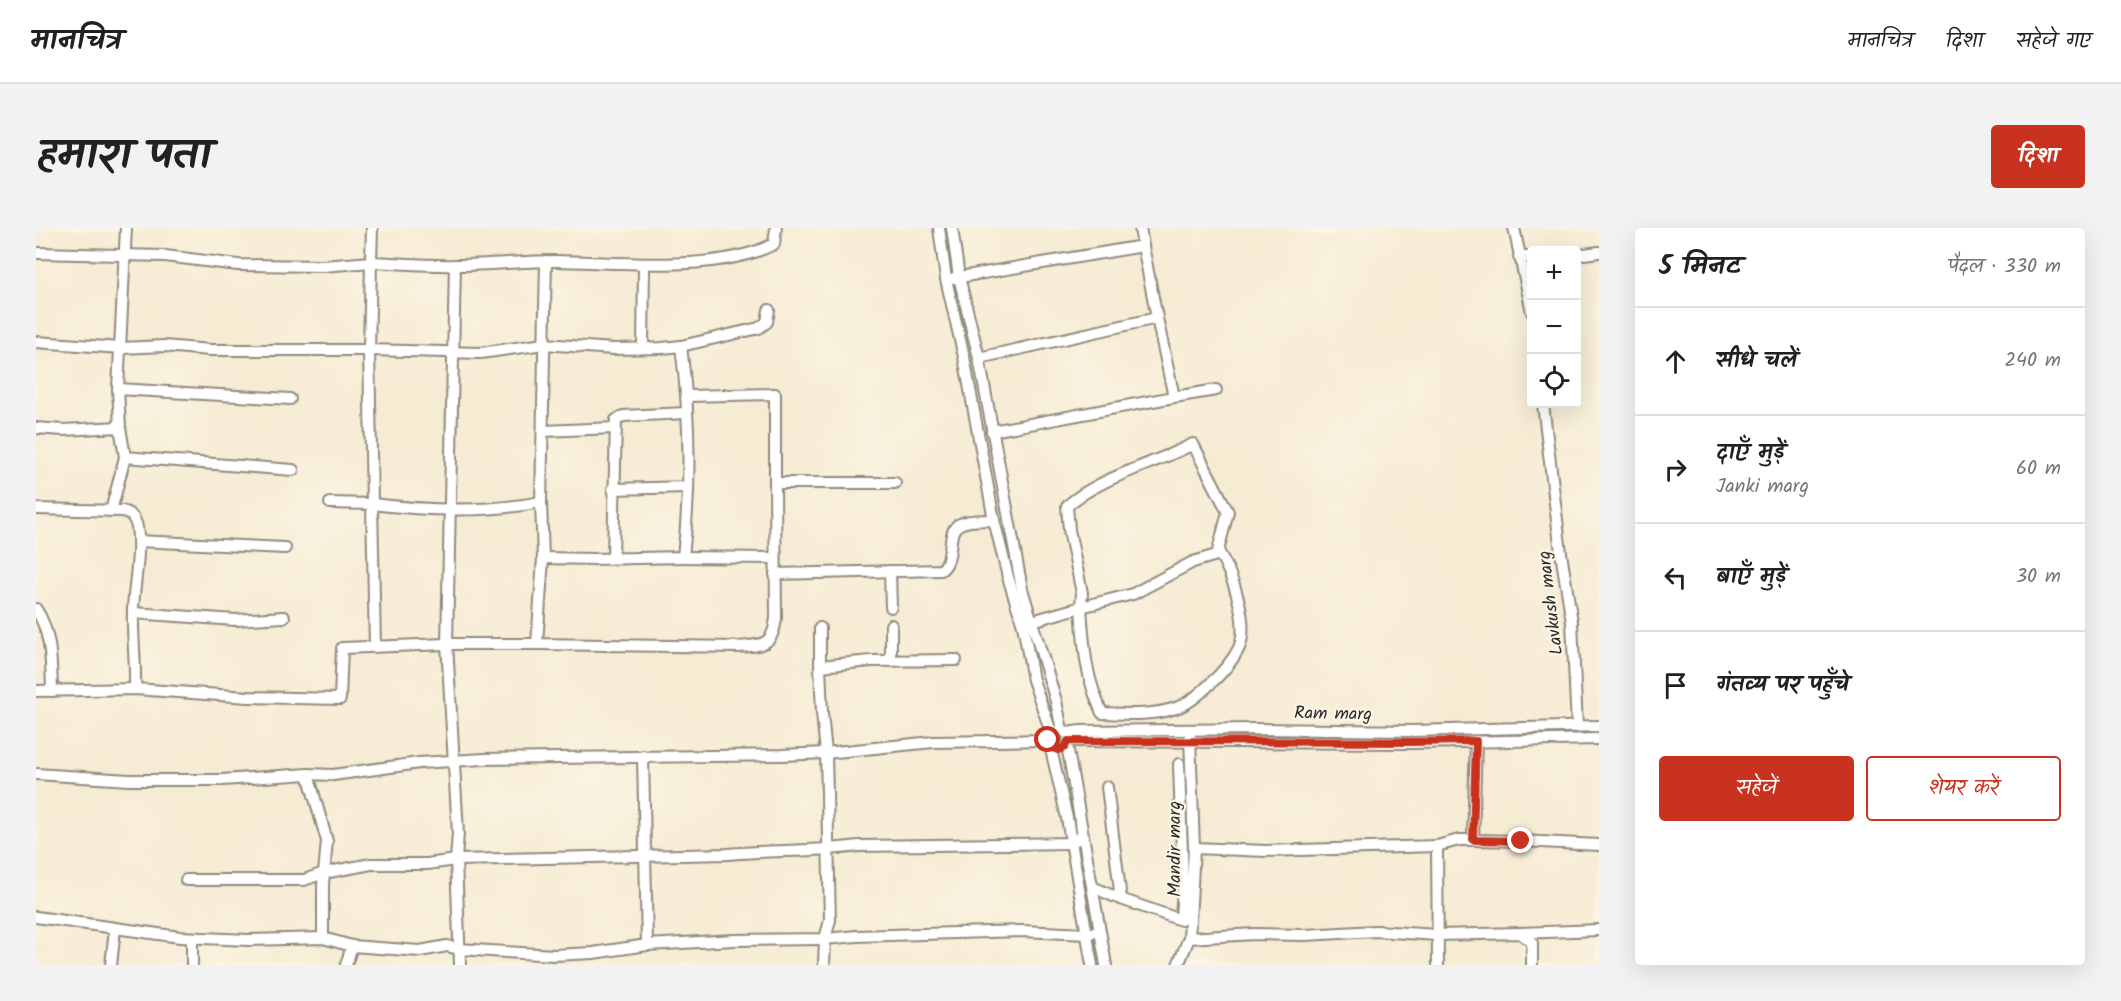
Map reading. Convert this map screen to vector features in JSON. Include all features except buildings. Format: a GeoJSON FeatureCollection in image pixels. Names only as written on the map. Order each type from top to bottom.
{"type":"FeatureCollection","features":[{"type":"Feature","properties":{"kind":"street"},"geometry":{"type":"LineString","coordinates":[[111,511],[125,457],[120,427],[118,389],[126,228]]}},
{"type":"Feature","properties":{"kind":"street"},"geometry":{"type":"LineString","coordinates":[[372,228],[369,350],[375,647]]}},
{"type":"Feature","properties":{"kind":"street"},"geometry":{"type":"LineString","coordinates":[[36,253],[165,256],[238,265],[323,266],[371,262],[455,266],[546,261],[644,264],[725,259],[755,252],[774,244],[776,228]]}},
{"type":"Feature","properties":{"kind":"street"},"geometry":{"type":"LineString","coordinates":[[939,228],[946,279],[964,357],[994,520],[1023,625],[1034,680],[1059,738],[1093,886],[1106,965]]}},
{"type":"Feature","properties":{"kind":"street"},"geometry":{"type":"LineString","coordinates":[[952,228],[959,277],[979,358],[1022,588],[1056,701],[1059,781],[1092,965]]}},
{"type":"Feature","properties":{"kind":"street"},"geometry":{"type":"LineString","coordinates":[[1140,228],[1174,397]]}},
{"type":"Feature","properties":{"kind":"street"},"geometry":{"type":"LineString","coordinates":[[1514,228],[1529,300]]}},
{"type":"Feature","properties":{"kind":"street"},"geometry":{"type":"LineString","coordinates":[[946,279],[1143,246]]}},
{"type":"Feature","properties":{"kind":"street"},"geometry":{"type":"LineString","coordinates":[[1581,254],[1599,252]]}},
{"type":"Feature","properties":{"kind":"street"},"geometry":{"type":"LineString","coordinates":[[1519,257],[1527,257]]}},
{"type":"Feature","properties":{"kind":"street"},"geometry":{"type":"LineString","coordinates":[[537,644],[543,558],[541,502],[546,261]]}},
{"type":"Feature","properties":{"kind":"street"},"geometry":{"type":"LineString","coordinates":[[643,348],[644,264]]}},
{"type":"Feature","properties":{"kind":"street"},"geometry":{"type":"LineString","coordinates":[[455,266],[447,644],[458,833],[456,860],[460,965]]}},
{"type":"Feature","properties":{"kind":"street"},"geometry":{"type":"LineString","coordinates":[[36,342],[121,348],[164,346],[210,350],[369,350],[454,353],[481,353],[543,344],[614,349],[643,348],[681,346],[759,328],[767,322],[769,310]]}},
{"type":"Feature","properties":{"kind":"street"},"geometry":{"type":"LineString","coordinates":[[979,358],[1157,318]]}},
{"type":"Feature","properties":{"kind":"street"},"geometry":{"type":"LineString","coordinates":[[681,346],[687,396],[688,487],[683,557]]}},
{"type":"Feature","properties":{"kind":"street"},"geometry":{"type":"LineString","coordinates":[[118,389],[290,399]]}},
{"type":"Feature","properties":{"kind":"street"},"geometry":{"type":"LineString","coordinates":[[992,431],[1216,390]]}},
{"type":"Feature","properties":{"kind":"street"},"geometry":{"type":"LineString","coordinates":[[36,691],[135,689],[214,695],[340,699],[342,648],[447,644],[757,646],[767,641],[774,633],[775,394],[687,396]]}},
{"type":"Feature","properties":{"kind":"street","name":"Lavkush marg"},"geometry":{"type":"LineString","coordinates":[[1544,408],[1561,553],[1572,622],[1577,727]]}},
{"type":"Feature","properties":{"kind":"street"},"geometry":{"type":"LineString","coordinates":[[613,558],[616,420],[623,416],[687,413]]}},
{"type":"Feature","properties":{"kind":"street"},"geometry":{"type":"LineString","coordinates":[[36,428],[63,430],[120,427]]}},
{"type":"Feature","properties":{"kind":"street"},"geometry":{"type":"LineString","coordinates":[[543,431],[615,428]]}},
{"type":"Feature","properties":{"kind":"street"},"geometry":{"type":"LineString","coordinates":[[1193,444],[1228,512],[1218,550],[1227,566],[1237,595],[1242,625],[1239,647],[1224,671],[1201,693],[1177,708],[1142,714],[1102,713],[1092,692],[1085,662],[1081,607],[1083,593],[1069,530],[1067,506],[1075,498],[1116,478],[1169,457],[1193,444]]}},
{"type":"Feature","properties":{"kind":"street"},"geometry":{"type":"LineString","coordinates":[[125,457],[292,470]]}},
{"type":"Feature","properties":{"kind":"street"},"geometry":{"type":"LineString","coordinates":[[775,483],[895,483]]}},
{"type":"Feature","properties":{"kind":"street"},"geometry":{"type":"LineString","coordinates":[[613,489],[688,487]]}},
{"type":"Feature","properties":{"kind":"street"},"geometry":{"type":"LineString","coordinates":[[330,503],[372,504],[417,510],[449,510],[514,508],[541,502]]}},
{"type":"Feature","properties":{"kind":"street"},"geometry":{"type":"LineString","coordinates":[[36,509],[127,512],[136,524],[138,541],[133,613],[136,657],[135,689]]}},
{"type":"Feature","properties":{"kind":"street"},"geometry":{"type":"LineString","coordinates":[[775,574],[941,570],[946,567],[949,560],[953,529],[957,525],[971,521],[994,520]]}},
{"type":"Feature","properties":{"kind":"street"},"geometry":{"type":"LineString","coordinates":[[138,541],[285,548]]}},
{"type":"Feature","properties":{"kind":"street"},"geometry":{"type":"LineString","coordinates":[[1032,621],[1133,594],[1193,562],[1220,554]]}},
{"type":"Feature","properties":{"kind":"street"},"geometry":{"type":"LineString","coordinates":[[543,558],[775,558]]}},
{"type":"Feature","properties":{"kind":"street"},"geometry":{"type":"LineString","coordinates":[[890,571],[891,607]]}},
{"type":"Feature","properties":{"kind":"street"},"geometry":{"type":"LineString","coordinates":[[36,609],[46,628],[51,652],[52,691]]}},
{"type":"Feature","properties":{"kind":"street"},"geometry":{"type":"LineString","coordinates":[[133,613],[236,620],[284,617]]}},
{"type":"Feature","properties":{"kind":"street"},"geometry":{"type":"LineString","coordinates":[[891,625],[891,661]]}},
{"type":"Feature","properties":{"kind":"street"},"geometry":{"type":"LineString","coordinates":[[820,627],[830,920],[825,939],[824,965]]}},
{"type":"Feature","properties":{"kind":"street"},"geometry":{"type":"LineString","coordinates":[[820,666],[891,661],[956,660]]}},
{"type":"Feature","properties":{"kind":"street","name":"Ram marg"},"geometry":{"type":"LineString","coordinates":[[36,774],[129,780],[222,780],[308,774],[333,775],[453,761],[826,753],[933,742],[1059,738],[1082,731],[1189,736],[1257,729],[1412,731],[1599,726]]}},
{"type":"Feature","properties":{"kind":"street"},"geometry":{"type":"LineString","coordinates":[[1189,736],[1412,742],[1599,739]]}},
{"type":"Feature","properties":{"kind":"street","name":"Mandir marg"},"geometry":{"type":"LineString","coordinates":[[1178,965],[1189,938],[1194,848],[1189,736]]}},
{"type":"Feature","properties":{"kind":"street"},"geometry":{"type":"LineString","coordinates":[[1473,840],[1476,741]]}},
{"type":"Feature","properties":{"kind":"street"},"geometry":{"type":"LineString","coordinates":[[643,756],[647,945]]}},
{"type":"Feature","properties":{"kind":"street"},"geometry":{"type":"LineString","coordinates":[[1093,886],[1121,899],[1181,920],[1183,884],[1179,764]]}},
{"type":"Feature","properties":{"kind":"street"},"geometry":{"type":"LineString","coordinates":[[308,774],[327,841],[323,938]]}},
{"type":"Feature","properties":{"kind":"street"},"geometry":{"type":"LineString","coordinates":[[1107,787],[1121,899]]}},
{"type":"Feature","properties":{"kind":"street"},"geometry":{"type":"LineString","coordinates":[[186,880],[304,880],[324,873],[371,864],[728,854],[768,850],[828,850],[860,846],[1071,843],[1082,836]]}},
{"type":"Feature","properties":{"kind":"street"},"geometry":{"type":"LineString","coordinates":[[1194,848],[1266,851],[1437,846],[1459,840],[1599,845]]}},
{"type":"Feature","properties":{"kind":"street"},"geometry":{"type":"LineString","coordinates":[[1437,846],[1438,965]]}},
{"type":"Feature","properties":{"kind":"street"},"geometry":{"type":"LineString","coordinates":[[36,917],[192,938],[249,940],[323,938],[352,946],[420,951],[447,946],[459,949],[554,955],[647,945],[734,940],[825,939],[1021,931],[1087,934],[1100,931]]}},
{"type":"Feature","properties":{"kind":"street"},"geometry":{"type":"LineString","coordinates":[[111,965],[115,929]]}},
{"type":"Feature","properties":{"kind":"street"},"geometry":{"type":"LineString","coordinates":[[1189,938],[1376,931],[1437,935],[1599,930]]}},
{"type":"Feature","properties":{"kind":"street"},"geometry":{"type":"LineString","coordinates":[[1520,933],[1532,942],[1532,965]]}},
{"type":"Feature","properties":{"kind":"street"},"geometry":{"type":"LineString","coordinates":[[192,938],[192,965]]}},
{"type":"Feature","properties":{"kind":"street"},"geometry":{"type":"LineString","coordinates":[[346,965],[352,946]]}},
{"type":"Feature","properties":{"kind":"street"},"geometry":{"type":"LineString","coordinates":[[593,952],[593,965]]}},
{"type":"Feature","properties":{"kind":"route"},"geometry":{"type":"LineString","coordinates":[[1048,740],[1052,748],[1058,750],[1065,747],[1068,741],[1476,741],[1473,840],[1521,841]]}}]}
